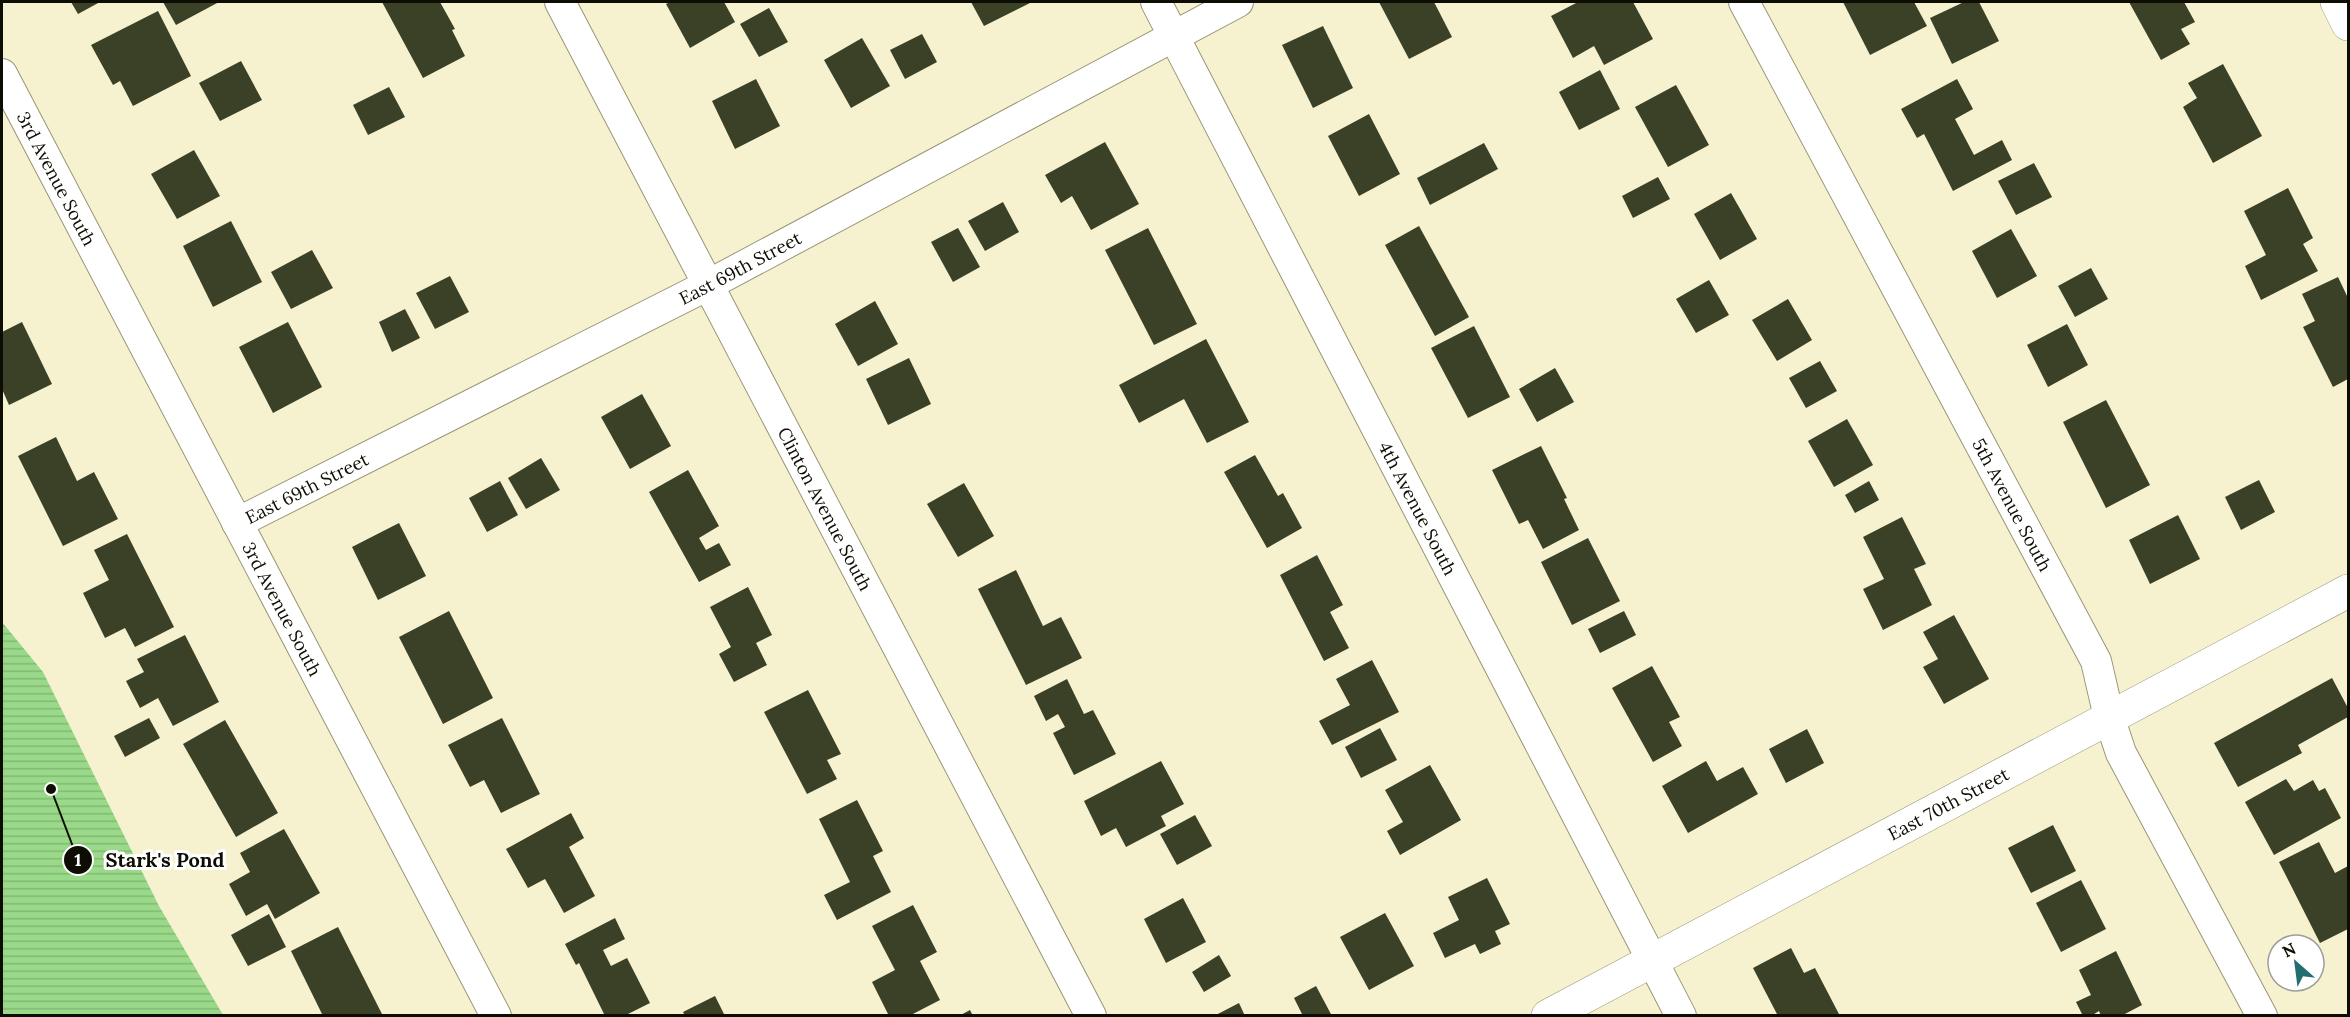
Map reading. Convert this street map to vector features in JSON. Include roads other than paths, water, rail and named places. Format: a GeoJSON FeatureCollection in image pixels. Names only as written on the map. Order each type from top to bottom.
{"type":"FeatureCollection","features":[{"type":"Feature","properties":{"kind":"street","name":"Clinton Avenue South"},"geometry":{"type":"LineString","coordinates":[[560,2],[1091,1016]]}},
{"type":"Feature","properties":{"kind":"street","name":"4th Avenue South"},"geometry":{"type":"LineString","coordinates":[[1156,2],[1681,1016]]}},
{"type":"Feature","properties":{"kind":"street","name":"East 69th Street"},"geometry":{"type":"LineString","coordinates":[[237,523],[708,285],[1238,2]]}},
{"type":"Feature","properties":{"kind":"street","name":"5th Avenue South"},"geometry":{"type":"LineString","coordinates":[[1744,2],[2097,661],[2109,717],[2121,753],[2262,1016]]}},
{"type":"Feature","properties":{"kind":"street"},"geometry":{"type":"LineString","coordinates":[[2337,2],[2349,24]]}},
{"type":"Feature","properties":{"kind":"street","name":"3rd Avenue South"},"geometry":{"type":"LineString","coordinates":[[2,74],[496,1016]]}},
{"type":"Feature","properties":{"kind":"street","name":"East 70th Street"},"geometry":{"type":"LineString","coordinates":[[1548,1016],[2349,591]]}},
{"type":"Feature","properties":{"kind":"place","name":"Stark's Pond"},"geometry":{"type":"Point","coordinates":[51,789]}}]}
